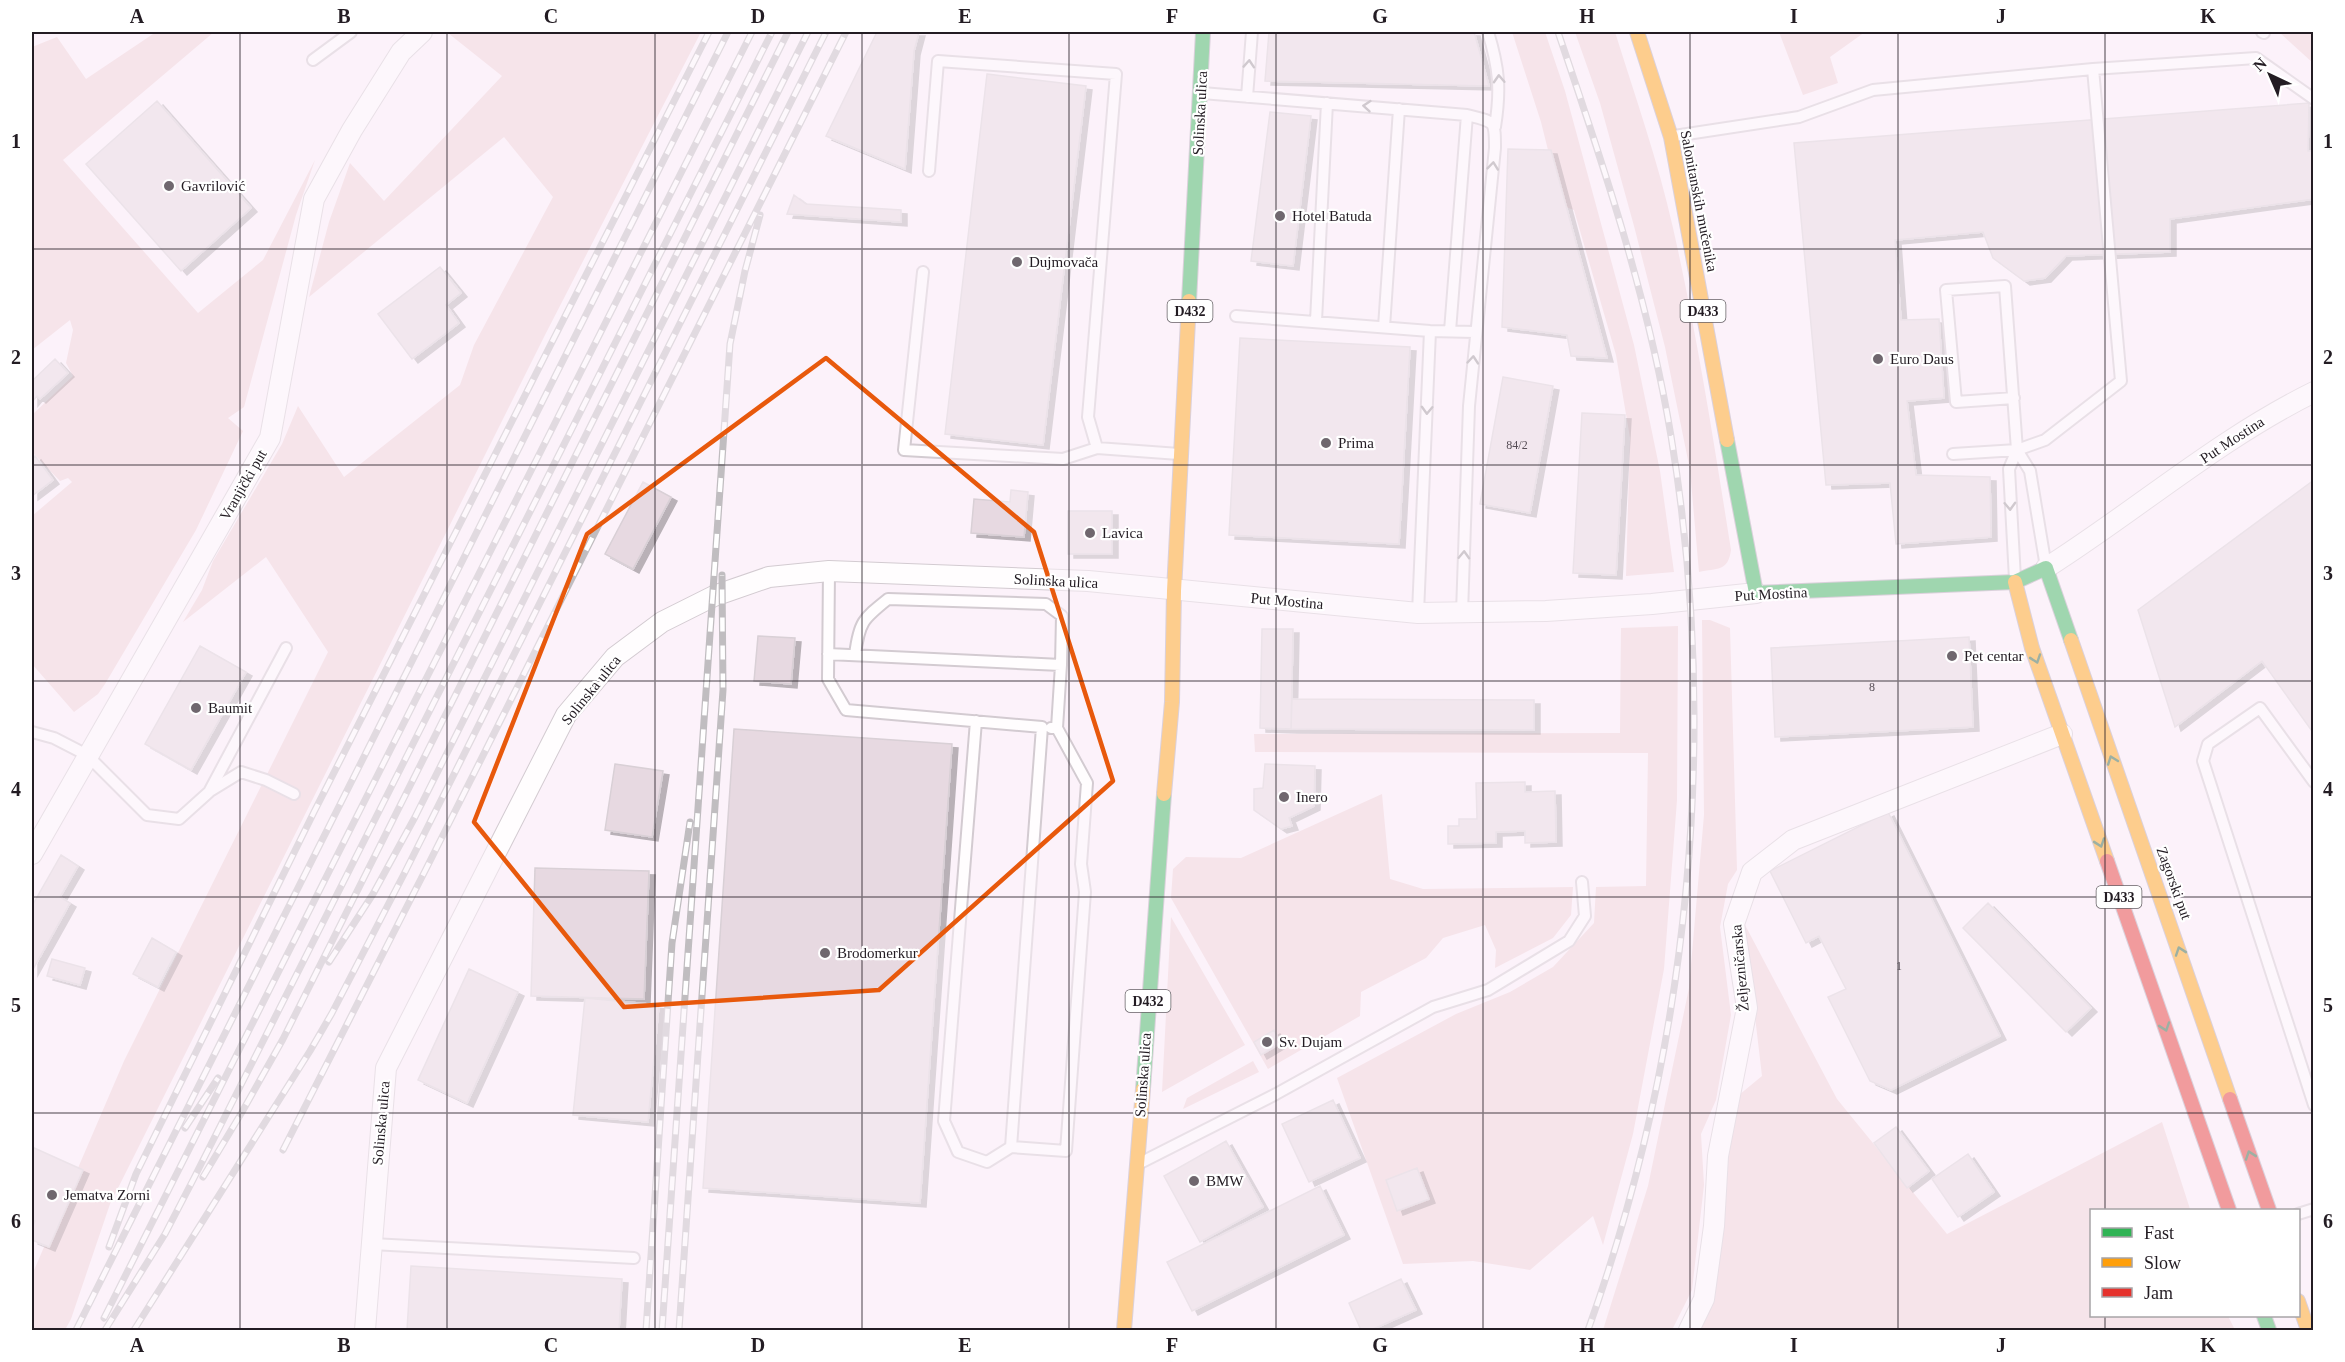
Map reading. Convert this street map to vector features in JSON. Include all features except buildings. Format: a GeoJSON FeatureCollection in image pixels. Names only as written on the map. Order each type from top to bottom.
{"type":"FeatureCollection","features":[{"type":"Feature","properties":{"kind":"main road","name":"Solinska ulica"},"geometry":{"type":"LineString","coordinates":[[1124,1330],[1156,882],[1172,702],[1174,591],[1203,32]]}},
{"type":"Feature","properties":{"kind":"main road","name":"Salonitanskih mučenika"},"geometry":{"type":"LineString","coordinates":[[1637,32],[1671,137],[1756,593]]}},
{"type":"Feature","properties":{"kind":"main road","name":"Put Mostina"},"geometry":{"type":"LineString","coordinates":[[1756,593],[2015,582],[2046,568]]}},
{"type":"Feature","properties":{"kind":"main road","name":"Zagorski put"},"geometry":{"type":"LineString","coordinates":[[2046,568],[2269,1209]]}},
{"type":"Feature","properties":{"kind":"main road","name":"D433"},"geometry":{"type":"LineString","coordinates":[[2015,582],[2022,616],[2062,734],[2229,1209]]}},
{"type":"Feature","properties":{"kind":"main road"},"geometry":{"type":"LineString","coordinates":[[2300,1307],[2308,1330]]}},
{"type":"Feature","properties":{"kind":"street","name":"Vranjički put"},"geometry":{"type":"LineString","coordinates":[[32,854],[270,438],[314,199],[352,130],[401,52],[423,32]]}},
{"type":"Feature","properties":{"kind":"street","name":"Put Mostina"},"geometry":{"type":"LineString","coordinates":[[2046,568],[2216,449],[2260,420],[2313,392]]}},
{"type":"Feature","properties":{"kind":"street","name":"Solinska ulica"},"geometry":{"type":"LineString","coordinates":[[365,1330],[386,1068],[566,715],[615,657],[662,622],[714,596],[769,577],[829,571],[1088,581],[1174,591]]}},
{"type":"Feature","properties":{"kind":"street","name":"Put Mostina"},"geometry":{"type":"LineString","coordinates":[[1174,591],[1418,613],[1546,611],[1652,604],[1756,593]]}},
{"type":"Feature","properties":{"kind":"street","name":"Željezničarska"},"geometry":{"type":"LineString","coordinates":[[1689,1330],[1704,1299],[1714,1226],[1718,1156],[1747,1008],[1734,924],[1752,872],[1793,840],[2062,734]]}},
{"type":"Feature","properties":{"kind":"lane"},"geometry":{"type":"LineString","coordinates":[[313,60],[351,32]]}},
{"type":"Feature","properties":{"kind":"lane"},"geometry":{"type":"LineString","coordinates":[[1247,97],[1252,32]]}},
{"type":"Feature","properties":{"kind":"lane"},"geometry":{"type":"LineString","coordinates":[[1462,613],[1469,406],[1495,148],[1495,127],[1500,96],[1497,62],[1488,32]]}},
{"type":"Feature","properties":{"kind":"lane"},"geometry":{"type":"LineString","coordinates":[[1671,137],[1798,117],[1873,90],[2093,69],[2256,58],[2313,99]]}},
{"type":"Feature","properties":{"kind":"lane"},"geometry":{"type":"LineString","coordinates":[[929,171],[938,61],[1116,74],[1088,417],[1097,448]]}},
{"type":"Feature","properties":{"kind":"lane"},"geometry":{"type":"LineString","coordinates":[[1953,454],[2017,450],[2045,440],[2121,381],[2093,69]]}},
{"type":"Feature","properties":{"kind":"lane"},"geometry":{"type":"LineString","coordinates":[[1201,93],[1467,115],[1489,120],[1495,127]]}},
{"type":"Feature","properties":{"kind":"lane"},"geometry":{"type":"LineString","coordinates":[[1316,321],[1327,103]]}},
{"type":"Feature","properties":{"kind":"lane"},"geometry":{"type":"LineString","coordinates":[[1384,327],[1399,109]]}},
{"type":"Feature","properties":{"kind":"lane"},"geometry":{"type":"LineString","coordinates":[[1450,332],[1467,115]]}},
{"type":"Feature","properties":{"kind":"lane"},"geometry":{"type":"LineString","coordinates":[[923,272],[904,450],[1063,459],[1097,448],[1182,454]]}},
{"type":"Feature","properties":{"kind":"lane"},"geometry":{"type":"LineString","coordinates":[[2014,398],[1956,402],[1946,290],[2005,286],[2014,398],[2017,450],[2009,469],[2015,582]]}},
{"type":"Feature","properties":{"kind":"lane"},"geometry":{"type":"LineString","coordinates":[[1236,316],[1430,331],[1475,332]]}},
{"type":"Feature","properties":{"kind":"lane"},"geometry":{"type":"LineString","coordinates":[[1418,613],[1430,331]]}},
{"type":"Feature","properties":{"kind":"lane"},"geometry":{"type":"LineString","coordinates":[[2017,450],[2030,471],[2046,568]]}},
{"type":"Feature","properties":{"kind":"lane"},"geometry":{"type":"LineString","coordinates":[[829,571],[828,679],[846,710],[1057,728]]}},
{"type":"Feature","properties":{"kind":"lane"},"geometry":{"type":"LineString","coordinates":[[855,655],[858,632],[866,617],[888,599],[1046,603],[1062,616],[1057,728],[1087,783],[1081,864],[1085,891],[1066,1151],[1011,1147],[987,1162],[958,1152],[944,1121],[976,721]]}},
{"type":"Feature","properties":{"kind":"lane"},"geometry":{"type":"LineString","coordinates":[[210,792],[286,648]]}},
{"type":"Feature","properties":{"kind":"lane"},"geometry":{"type":"LineString","coordinates":[[828,654],[1061,665]]}},
{"type":"Feature","properties":{"kind":"lane"},"geometry":{"type":"LineString","coordinates":[[2313,782],[2260,708],[2208,744],[2203,761],[2313,1106]]}},
{"type":"Feature","properties":{"kind":"lane"},"geometry":{"type":"LineString","coordinates":[[1011,1147],[1042,727]]}},
{"type":"Feature","properties":{"kind":"lane"},"geometry":{"type":"LineString","coordinates":[[32,732],[54,738],[87,755],[147,815],[179,819],[210,792],[241,772],[266,780],[294,794]]}},
{"type":"Feature","properties":{"kind":"lane"},"geometry":{"type":"LineString","coordinates":[[1136,1165],[1276,1094],[1433,1007],[1488,990],[1569,941],[1585,916],[1582,882]]}},
{"type":"Feature","properties":{"kind":"lane"},"geometry":{"type":"LineString","coordinates":[[372,1244],[634,1258]]}},
{"type":"Feature","properties":{"kind":"highlighted area"},"geometry":{"type":"Polygon","coordinates":[[[826,358],[1034,532],[1113,781],[879,990],[624,1007],[474,822],[587,534],[826,358]]]}},
{"type":"Feature","properties":{"kind":"shaded area"},"geometry":{"type":"Polygon","coordinates":[[[156,32],[214,32],[63,160],[198,313],[263,260],[315,160],[296,215],[244,407],[228,418],[243,431],[196,530],[105,684],[98,694],[74,712],[32,664],[32,516],[72,482],[68,478],[60,481],[32,452],[32,415],[73,376],[66,363],[73,330],[70,320],[32,350],[32,47],[57,37],[86,79],[156,32]]]}},
{"type":"Feature","properties":{"kind":"shaded area"},"geometry":{"type":"Polygon","coordinates":[[[701,32],[546,333],[110,1204],[71,1319],[65,1330],[32,1330],[32,1275],[124,1061],[328,652],[266,557],[183,622],[202,590],[213,561],[282,444],[298,406],[344,477],[460,385],[474,345],[553,197],[504,137],[309,297],[329,222],[350,163],[384,201],[502,76],[448,33],[701,32]]]}},
{"type":"Feature","properties":{"kind":"shaded area"},"geometry":{"type":"Polygon","coordinates":[[[1512,32],[1545,32],[1565,91],[1634,345],[1660,471],[1674,572],[1626,576],[1630,438],[1616,355],[1574,210],[1562,206],[1541,122],[1512,32]]]}},
{"type":"Feature","properties":{"kind":"shaded area"},"geometry":{"type":"Polygon","coordinates":[[[1575,32],[1615,32],[1667,203],[1682,268],[1712,429],[1731,550],[1730,557],[1721,568],[1699,572],[1690,470],[1665,347],[1600,103],[1575,32]]]}},
{"type":"Feature","properties":{"kind":"shaded area"},"geometry":{"type":"Polygon","coordinates":[[[1779,32],[1865,32],[1830,57],[1838,83],[1803,95],[1779,32]]]}},
{"type":"Feature","properties":{"kind":"shaded area"},"geometry":{"type":"Polygon","coordinates":[[[2279,32],[2313,32],[2313,63],[2279,32]]]}},
{"type":"Feature","properties":{"kind":"shaded area"},"geometry":{"type":"Polygon","coordinates":[[[1702,620],[1710,620],[1730,628],[1737,870],[1728,884],[1720,927],[1731,1015],[1716,1100],[1701,1134],[1704,1185],[1692,1290],[1672,1330],[1603,1330],[1648,1186],[1689,988],[1704,815],[1702,620]]]}},
{"type":"Feature","properties":{"kind":"shaded area"},"geometry":{"type":"Polygon","coordinates":[[[1678,626],[1677,800],[1664,969],[1633,1134],[1603,1245],[1593,1216],[1530,1270],[1473,1261],[1403,1264],[1337,1078],[1456,1014],[1510,992],[1553,967],[1594,923],[1596,887],[1646,886],[1648,753],[1255,752],[1254,734],[1620,733],[1621,628],[1678,626]]]}},
{"type":"Feature","properties":{"kind":"shaded area"},"geometry":{"type":"Polygon","coordinates":[[[1382,794],[1390,879],[1423,889],[1573,887],[1571,915],[1553,938],[1495,968],[1496,950],[1485,925],[1443,938],[1426,958],[1361,992],[1360,1016],[1268,1069],[1171,898],[1173,869],[1186,857],[1241,858],[1382,794]]]}},
{"type":"Feature","properties":{"kind":"shaded area"},"geometry":{"type":"Polygon","coordinates":[[[1171,917],[1245,1045],[1162,1092],[1171,917]]]}},
{"type":"Feature","properties":{"kind":"shaded area"},"geometry":{"type":"Polygon","coordinates":[[[1744,923],[1837,1099],[1947,1234],[2162,1122],[2190,1209],[2090,1209],[2090,1317],[2228,1317],[2235,1330],[1699,1330],[1715,1296],[1728,1157],[1739,1095],[1762,1076],[1744,923]]]}},
{"type":"Feature","properties":{"kind":"shaded area"},"geometry":{"type":"Polygon","coordinates":[[[1253,1061],[1259,1072],[1183,1109],[1187,1098],[1253,1061]]]}},
{"type":"Feature","properties":{"kind":"railway"},"geometry":{"type":"LineString","coordinates":[[109,1247],[136,1174],[314,812],[709,32]]}},
{"type":"Feature","properties":{"kind":"railway"},"geometry":{"type":"LineString","coordinates":[[76,1330],[728,32]]}},
{"type":"Feature","properties":{"kind":"railway"},"geometry":{"type":"LineString","coordinates":[[104,1318],[752,32]]}},
{"type":"Feature","properties":{"kind":"railway"},"geometry":{"type":"LineString","coordinates":[[105,1330],[165,1234],[193,1180],[772,32]]}},
{"type":"Feature","properties":{"kind":"railway"},"geometry":{"type":"LineString","coordinates":[[203,1177],[283,1039],[788,32]]}},
{"type":"Feature","properties":{"kind":"railway"},"geometry":{"type":"LineString","coordinates":[[329,962],[373,894],[415,817],[808,32]]}},
{"type":"Feature","properties":{"kind":"railway"},"geometry":{"type":"LineString","coordinates":[[134,1330],[332,1013],[826,32]]}},
{"type":"Feature","properties":{"kind":"railway"},"geometry":{"type":"LineString","coordinates":[[283,1150],[846,32]]}},
{"type":"Feature","properties":{"kind":"railway"},"geometry":{"type":"LineString","coordinates":[[1558,32],[1623,231],[1661,384],[1671,436],[1686,548],[1693,662],[1693,775],[1686,889],[1672,1001],[1651,1113],[1623,1223],[1588,1330]]}},
{"type":"Feature","properties":{"kind":"railway"},"geometry":{"type":"LineString","coordinates":[[662,1330],[730,344],[745,271],[760,215]]}},
{"type":"Feature","properties":{"kind":"railway"},"geometry":{"type":"LineString","coordinates":[[679,1330],[723,690],[722,575]]}},
{"type":"Feature","properties":{"kind":"railway"},"geometry":{"type":"LineString","coordinates":[[646,1330],[672,943],[690,822]]}},
{"type":"Feature","properties":{"kind":"railway"},"geometry":{"type":"LineString","coordinates":[[185,1128],[218,1078]]}},
{"type":"Feature","properties":{"kind":"traffic: fast"},"geometry":{"type":"LineString","coordinates":[[1189,301],[1203,32]]}},
{"type":"Feature","properties":{"kind":"traffic: fast"},"geometry":{"type":"LineString","coordinates":[[1727,440],[1756,593],[2015,582],[2046,568],[2071,640]]}},
{"type":"Feature","properties":{"kind":"traffic: fast"},"geometry":{"type":"LineString","coordinates":[[1143,1089],[1164,794]]}},
{"type":"Feature","properties":{"kind":"traffic: fast"},"geometry":{"type":"LineString","coordinates":[[2264,1317],[2269,1330]]}},
{"type":"Feature","properties":{"kind":"traffic: slow"},"geometry":{"type":"LineString","coordinates":[[1637,32],[1671,137],[1727,440]]}},
{"type":"Feature","properties":{"kind":"traffic: slow"},"geometry":{"type":"LineString","coordinates":[[1164,794],[1172,702],[1174,591],[1189,301]]}},
{"type":"Feature","properties":{"kind":"traffic: slow"},"geometry":{"type":"LineString","coordinates":[[2015,582],[2032,648],[2107,861]]}},
{"type":"Feature","properties":{"kind":"traffic: slow"},"geometry":{"type":"LineString","coordinates":[[2071,640],[2230,1099]]}},
{"type":"Feature","properties":{"kind":"traffic: slow"},"geometry":{"type":"LineString","coordinates":[[1124,1330],[1143,1089]]}},
{"type":"Feature","properties":{"kind":"traffic: slow"},"geometry":{"type":"LineString","coordinates":[[2300,1307],[2308,1330]]}},
{"type":"Feature","properties":{"kind":"traffic: jam"},"geometry":{"type":"LineString","coordinates":[[2107,861],[2229,1209]]}},
{"type":"Feature","properties":{"kind":"traffic: jam"},"geometry":{"type":"LineString","coordinates":[[2230,1099],[2269,1209]]}},
{"type":"Feature","properties":{"kind":"place","name":"Gavrilović"},"geometry":{"type":"Point","coordinates":[169,186]}},
{"type":"Feature","properties":{"kind":"place","name":"Hotel Batuda"},"geometry":{"type":"Point","coordinates":[1280,216]}},
{"type":"Feature","properties":{"kind":"place","name":"Dujmovača"},"geometry":{"type":"Point","coordinates":[1017,262]}},
{"type":"Feature","properties":{"kind":"place","name":"Euro Daus"},"geometry":{"type":"Point","coordinates":[1878,359]}},
{"type":"Feature","properties":{"kind":"place","name":"Prima"},"geometry":{"type":"Point","coordinates":[1326,443]}},
{"type":"Feature","properties":{"kind":"place","name":"Lavica"},"geometry":{"type":"Point","coordinates":[1090,533]}},
{"type":"Feature","properties":{"kind":"place","name":"Pet centar"},"geometry":{"type":"Point","coordinates":[1952,656]}},
{"type":"Feature","properties":{"kind":"place","name":"Baumit"},"geometry":{"type":"Point","coordinates":[196,708]}},
{"type":"Feature","properties":{"kind":"place","name":"Inero"},"geometry":{"type":"Point","coordinates":[1284,797]}},
{"type":"Feature","properties":{"kind":"place","name":"Brodomerkur"},"geometry":{"type":"Point","coordinates":[825,953]}},
{"type":"Feature","properties":{"kind":"place","name":"Sv. Dujam"},"geometry":{"type":"Point","coordinates":[1267,1042]}},
{"type":"Feature","properties":{"kind":"place","name":"BMW"},"geometry":{"type":"Point","coordinates":[1194,1181]}},
{"type":"Feature","properties":{"kind":"place","name":"Jematva Zorni"},"geometry":{"type":"Point","coordinates":[52,1195]}}]}
